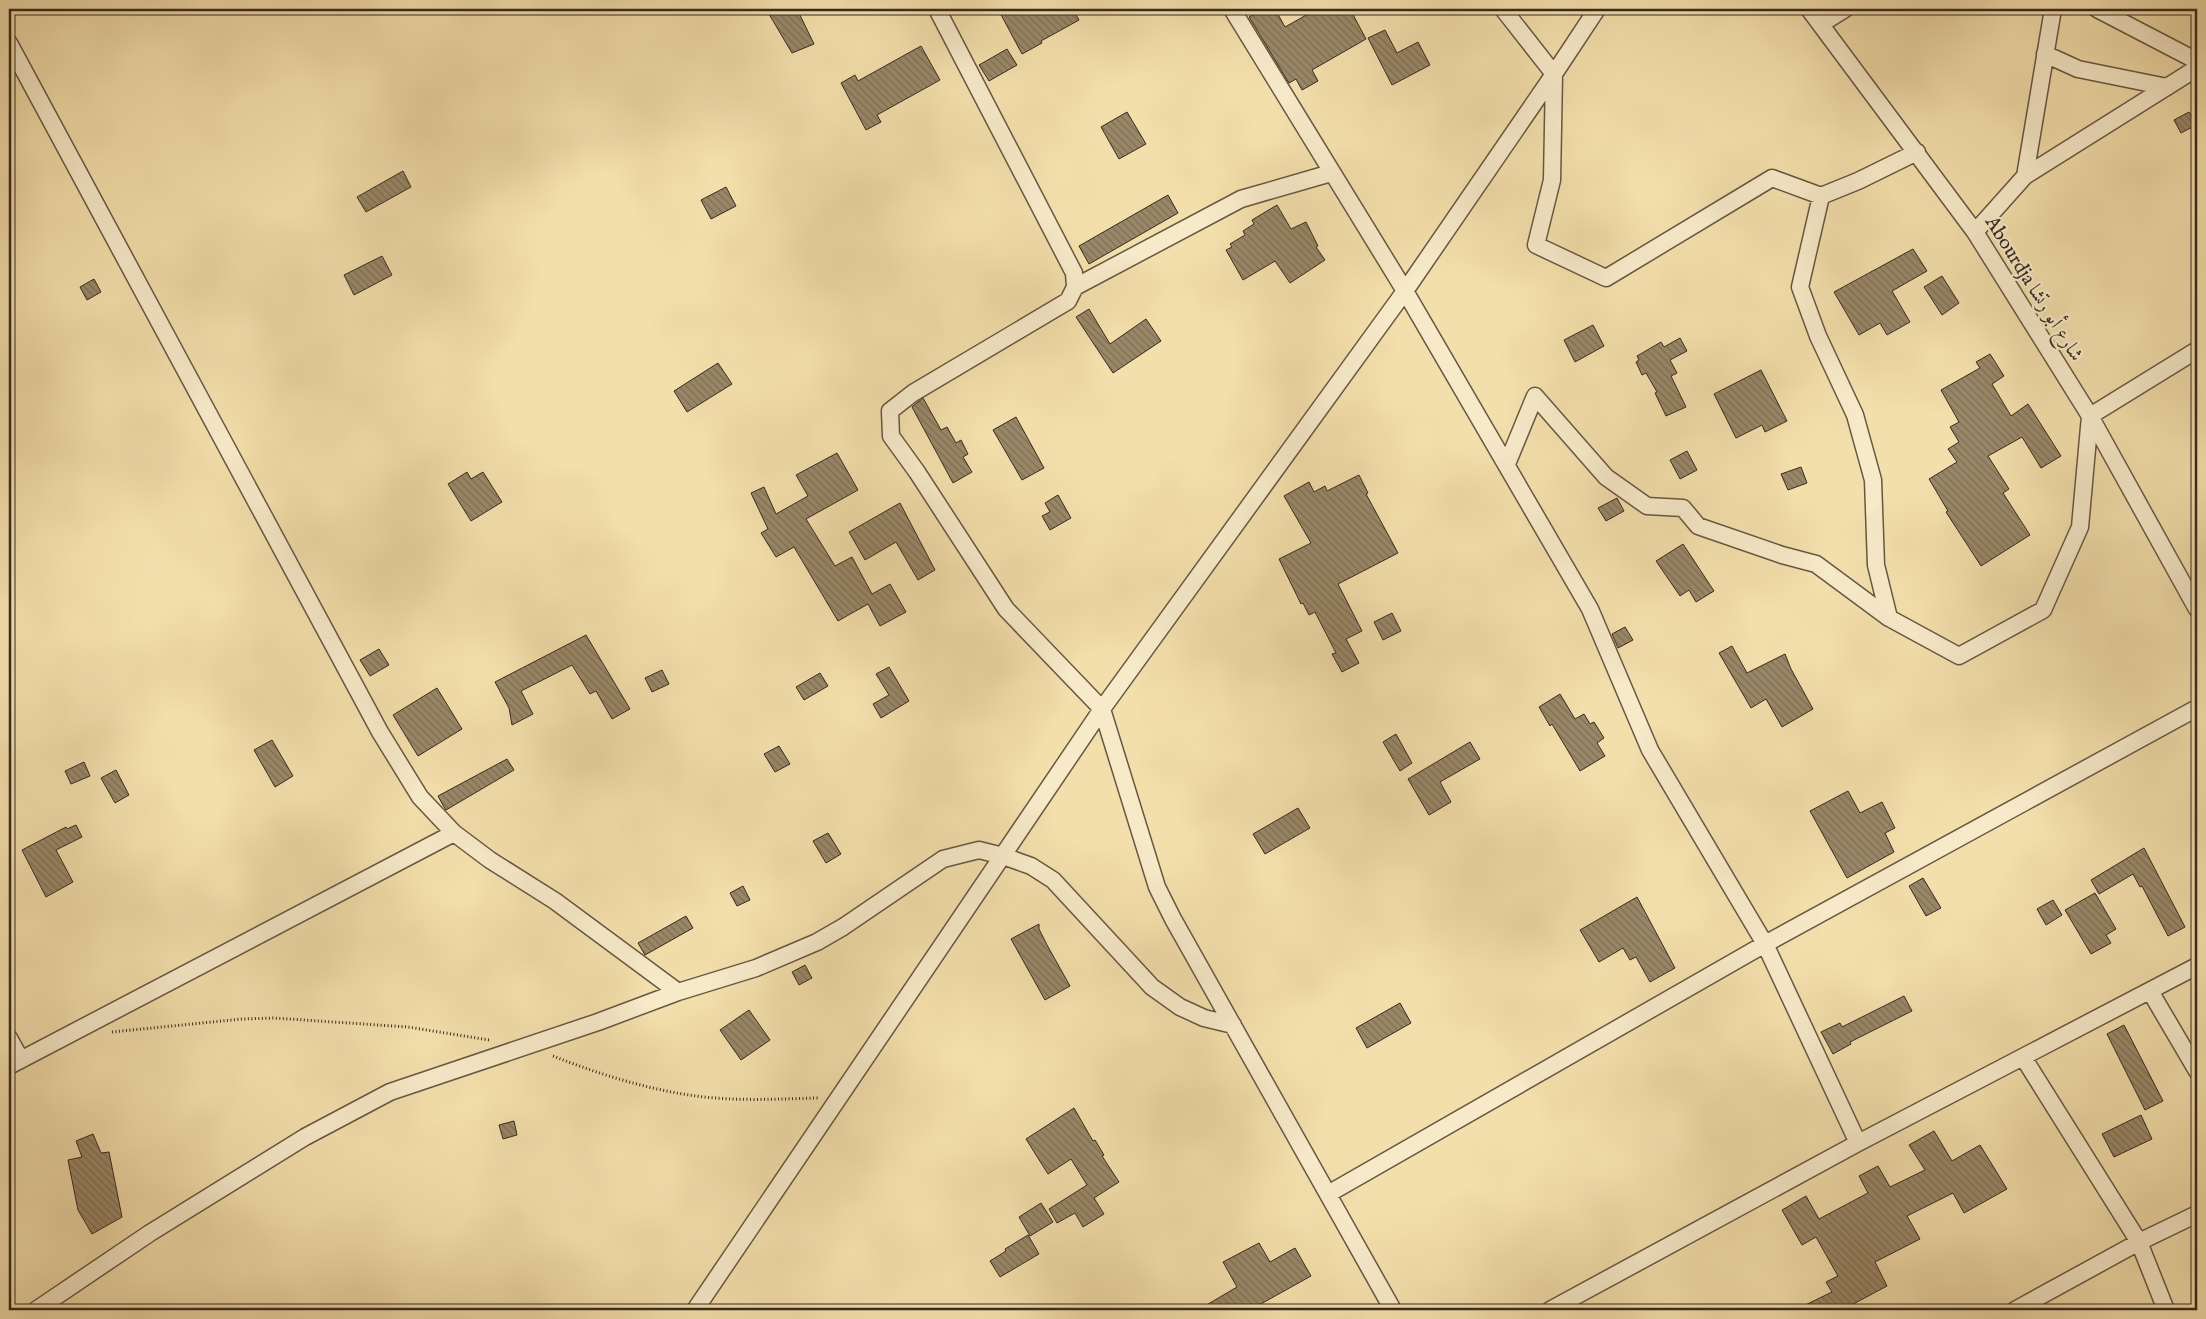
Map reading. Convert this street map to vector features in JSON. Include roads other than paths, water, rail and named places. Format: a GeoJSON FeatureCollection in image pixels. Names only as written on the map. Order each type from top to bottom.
{"type":"FeatureCollection","features":[{"type":"Feature","properties":{"kind":"street"},"geometry":{"type":"LineString","coordinates":[[937,9],[1074,272],[1075,287],[1068,301],[913,393],[890,411],[891,436],[917,472],[1006,609],[1102,709],[1157,886],[1173,918],[1393,1310]]}},
{"type":"Feature","properties":{"kind":"street"},"geometry":{"type":"LineString","coordinates":[[1232,9],[1405,291],[1590,609],[1650,750],[1765,944],[1858,1143]]}},
{"type":"Feature","properties":{"kind":"street"},"geometry":{"type":"LineString","coordinates":[[1503,9],[1554,74],[1552,180],[1536,245],[1606,278],[1772,178],[1822,196],[1858,181],[1917,152]]}},
{"type":"Feature","properties":{"kind":"street"},"geometry":{"type":"LineString","coordinates":[[695,1310],[1102,709],[1405,291],[1597,9]]}},
{"type":"Feature","properties":{"kind":"street","name":"Abourdja شارع أبو رتشا"},"geometry":{"type":"LineString","coordinates":[[1809,9],[1975,232],[2090,416],[2197,609]]}},
{"type":"Feature","properties":{"kind":"street"},"geometry":{"type":"LineString","coordinates":[[1821,24],[1846,9]]}},
{"type":"Feature","properties":{"kind":"street"},"geometry":{"type":"LineString","coordinates":[[2025,176],[2053,9]]}},
{"type":"Feature","properties":{"kind":"street"},"geometry":{"type":"LineString","coordinates":[[2097,9],[2197,61]]}},
{"type":"Feature","properties":{"kind":"street"},"geometry":{"type":"LineString","coordinates":[[9,43],[393,754],[420,796],[454,833],[490,860],[555,901],[678,992]]}},
{"type":"Feature","properties":{"kind":"street"},"geometry":{"type":"LineString","coordinates":[[2045,54],[2078,69],[2114,78],[2167,87]]}},
{"type":"Feature","properties":{"kind":"street"},"geometry":{"type":"LineString","coordinates":[[1975,232],[2025,176],[2197,68]]}},
{"type":"Feature","properties":{"kind":"street"},"geometry":{"type":"LineString","coordinates":[[1075,287],[1241,199],[1331,173]]}},
{"type":"Feature","properties":{"kind":"street"},"geometry":{"type":"LineString","coordinates":[[1822,196],[1800,287],[1818,336],[1855,415],[1873,480],[1876,565],[1889,618]]}},
{"type":"Feature","properties":{"kind":"street"},"geometry":{"type":"LineString","coordinates":[[1507,464],[1535,396],[1606,477],[1647,506],[1683,508],[1698,526],[1782,555],[1816,564],[1889,618],[1959,656],[2043,610],[2080,527],[2090,416],[2197,350]]}},
{"type":"Feature","properties":{"kind":"street"},"geometry":{"type":"LineString","coordinates":[[1328,1194],[1765,944],[2197,708]]}},
{"type":"Feature","properties":{"kind":"street"},"geometry":{"type":"LineString","coordinates":[[9,1038],[15,1063],[454,833]]}},
{"type":"Feature","properties":{"kind":"street"},"geometry":{"type":"LineString","coordinates":[[36,1310],[150,1232],[288,1147],[390,1092],[598,1022],[678,992],[756,968],[817,942],[843,927],[944,859],[979,850],[1031,866],[1053,880],[1152,988],[1180,1007],[1204,1018],[1233,1025]]}},
{"type":"Feature","properties":{"kind":"street"},"geometry":{"type":"LineString","coordinates":[[1550,1310],[1858,1143],[2197,966]]}},
{"type":"Feature","properties":{"kind":"street"},"geometry":{"type":"LineString","coordinates":[[2150,991],[2197,1071]]}},
{"type":"Feature","properties":{"kind":"street"},"geometry":{"type":"LineString","coordinates":[[2023,1057],[2139,1242],[2166,1310]]}},
{"type":"Feature","properties":{"kind":"street"},"geometry":{"type":"LineString","coordinates":[[2015,1310],[2139,1242],[2197,1214]]}}]}
